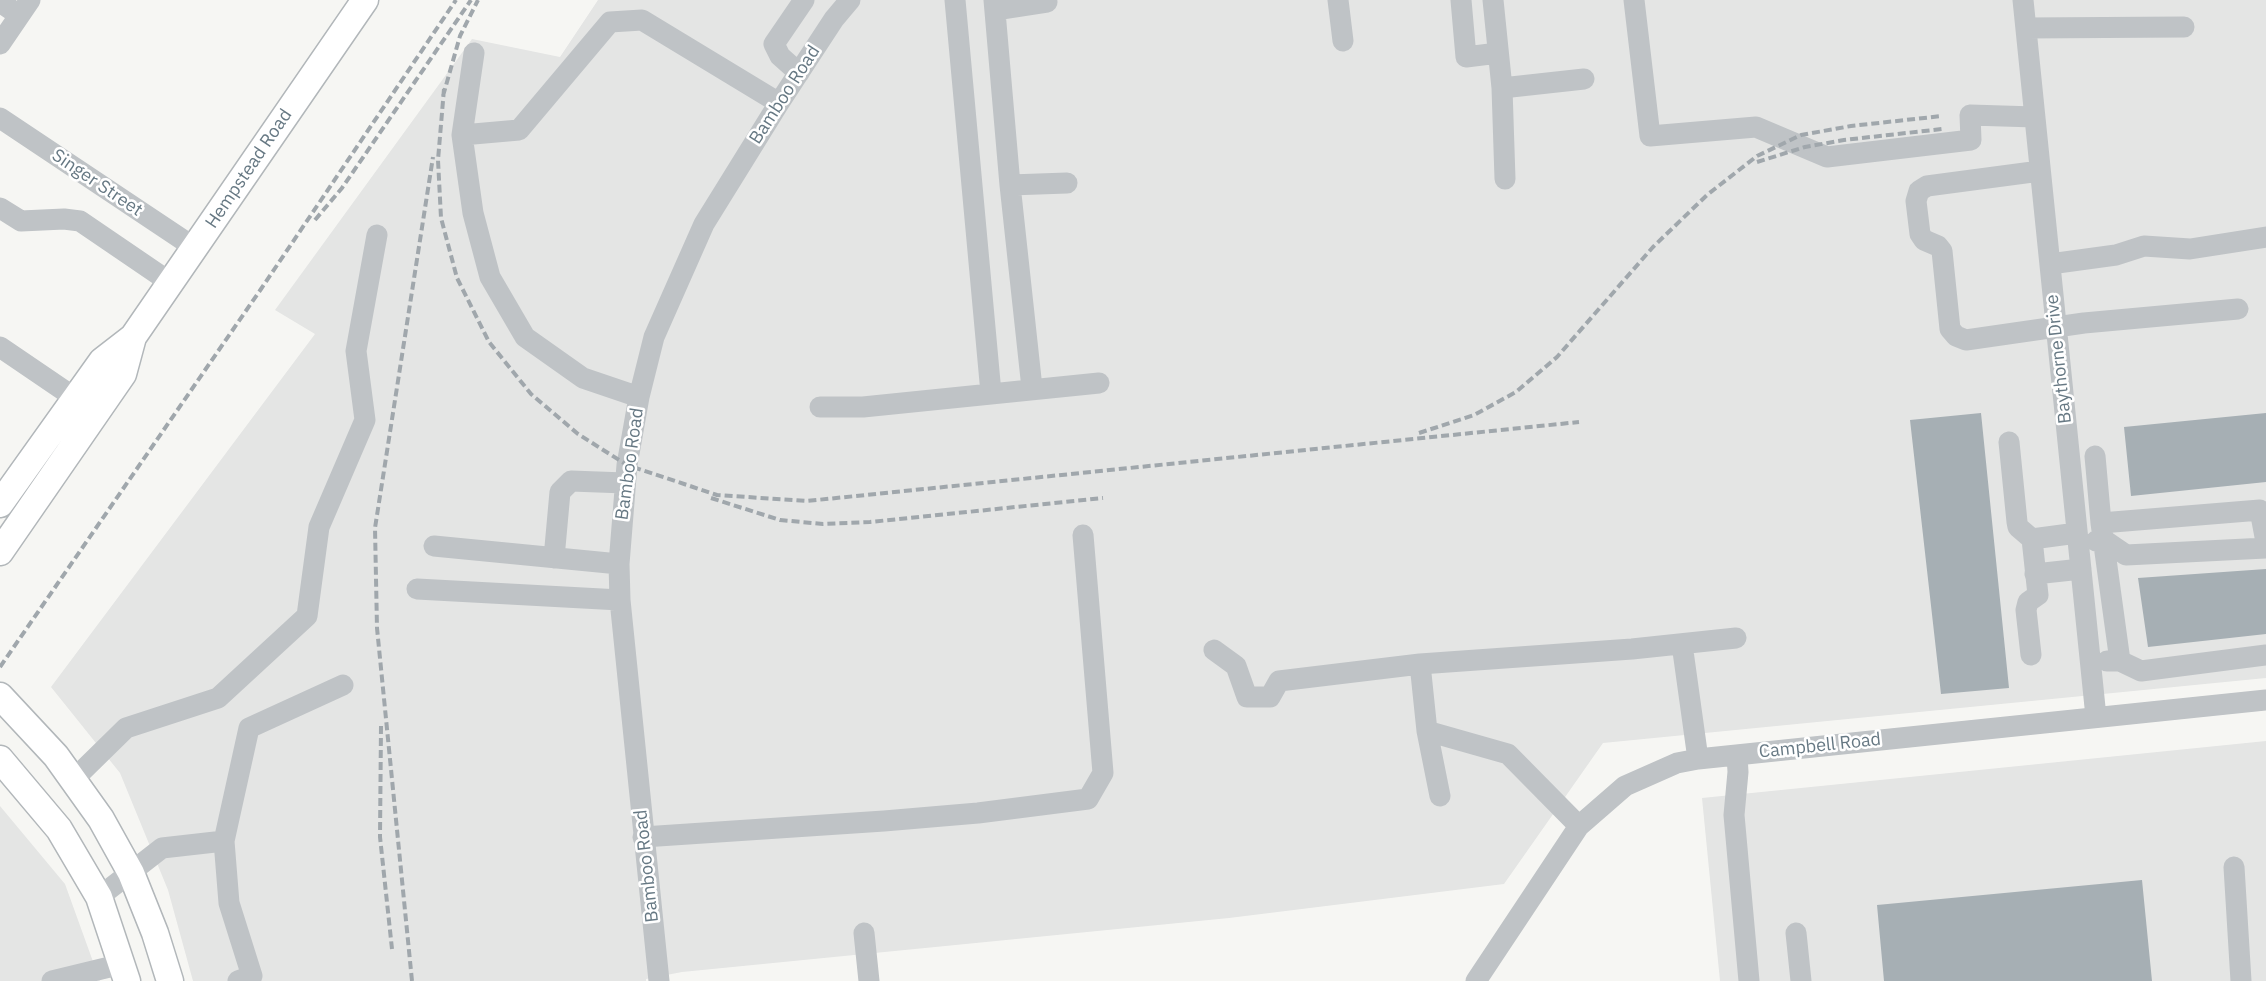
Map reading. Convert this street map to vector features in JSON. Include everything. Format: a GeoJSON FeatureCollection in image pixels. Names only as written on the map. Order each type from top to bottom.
{"type":"FeatureCollection","features":[{"type":"Feature","properties":{"kind":"main road","name":"Hempstead Road"},"geometry":{"type":"LineString","coordinates":[[0,504],[102,361],[133,337],[365,0]]}},
{"type":"Feature","properties":{"kind":"main road","name":"Hempstead Road"},"geometry":{"type":"LineString","coordinates":[[0,552],[123,374],[133,337]]}},
{"type":"Feature","properties":{"kind":"main road"},"geometry":{"type":"LineString","coordinates":[[54,429],[75,444]]}},
{"type":"Feature","properties":{"kind":"main road"},"geometry":{"type":"LineString","coordinates":[[0,696],[56,756],[101,819],[131,873],[155,933],[170,981]]}},
{"type":"Feature","properties":{"kind":"main road"},"geometry":{"type":"LineString","coordinates":[[0,758],[59,829],[100,897],[125,972]]}},
{"type":"Feature","properties":{"kind":"street"},"geometry":{"type":"LineString","coordinates":[[799,72],[780,56],[774,44],[804,0]]}},
{"type":"Feature","properties":{"kind":"street","name":"Bamboo Road"},"geometry":{"type":"LineString","coordinates":[[659,981],[620,600],[619,564],[625,483],[640,397],[654,337],[704,224],[799,72],[834,19],[850,0]]}},
{"type":"Feature","properties":{"kind":"street"},"geometry":{"type":"LineString","coordinates":[[955,0],[991,393]]}},
{"type":"Feature","properties":{"kind":"street"},"geometry":{"type":"LineString","coordinates":[[1338,0],[1342,41]]}},
{"type":"Feature","properties":{"kind":"street"},"geometry":{"type":"LineString","coordinates":[[1460,0],[1466,57],[1498,53]]}},
{"type":"Feature","properties":{"kind":"street"},"geometry":{"type":"LineString","coordinates":[[1493,0],[1502,88],[1506,179]]}},
{"type":"Feature","properties":{"kind":"street"},"geometry":{"type":"LineString","coordinates":[[1634,0],[1650,136],[1756,127],[1827,157],[1971,140],[1970,116],[2035,117]]}},
{"type":"Feature","properties":{"kind":"street","name":"Baythorne Drive"},"geometry":{"type":"LineString","coordinates":[[2023,0],[2096,718]]}},
{"type":"Feature","properties":{"kind":"street"},"geometry":{"type":"LineString","coordinates":[[0,2],[24,7],[0,44]]}},
{"type":"Feature","properties":{"kind":"street"},"geometry":{"type":"LineString","coordinates":[[1032,388],[1010,185],[994,5],[1047,2]]}},
{"type":"Feature","properties":{"kind":"street"},"geometry":{"type":"LineString","coordinates":[[462,134],[519,130],[610,22],[642,20],[779,103]]}},
{"type":"Feature","properties":{"kind":"street"},"geometry":{"type":"LineString","coordinates":[[2026,28],[2184,27]]}},
{"type":"Feature","properties":{"kind":"street"},"geometry":{"type":"LineString","coordinates":[[474,53],[462,134],[473,213],[490,277],[525,337],[583,378],[640,397]]}},
{"type":"Feature","properties":{"kind":"street"},"geometry":{"type":"LineString","coordinates":[[1502,88],[1584,79]]}},
{"type":"Feature","properties":{"kind":"street","name":"Singer Street"},"geometry":{"type":"LineString","coordinates":[[0,118],[195,248]]}},
{"type":"Feature","properties":{"kind":"street"},"geometry":{"type":"LineString","coordinates":[[2040,171],[1927,186],[1919,191],[1916,201],[1920,234],[1924,240],[1938,246],[1942,251],[1950,329],[1956,336],[1966,340],[2056,327],[2238,309]]}},
{"type":"Feature","properties":{"kind":"street"},"geometry":{"type":"LineString","coordinates":[[1010,185],[1067,183]]}},
{"type":"Feature","properties":{"kind":"street"},"geometry":{"type":"LineString","coordinates":[[0,208],[21,222],[64,219],[80,221],[170,283]]}},
{"type":"Feature","properties":{"kind":"street"},"geometry":{"type":"LineString","coordinates":[[74,779],[126,728],[218,698],[307,616],[319,527],[365,420],[356,351],[377,235]]}},
{"type":"Feature","properties":{"kind":"street"},"geometry":{"type":"LineString","coordinates":[[2050,264],[2116,255],[2144,246],[2190,249],[2266,237]]}},
{"type":"Feature","properties":{"kind":"street"},"geometry":{"type":"LineString","coordinates":[[0,347],[75,398]]}},
{"type":"Feature","properties":{"kind":"street"},"geometry":{"type":"LineString","coordinates":[[820,407],[864,407],[1032,388],[1099,383]]}},
{"type":"Feature","properties":{"kind":"street"},"geometry":{"type":"LineString","coordinates":[[2009,442],[2018,527],[2032,539],[2078,538],[2103,532],[2260,510],[2266,542]]}},
{"type":"Feature","properties":{"kind":"street"},"geometry":{"type":"LineString","coordinates":[[2095,456],[2120,661]]}},
{"type":"Feature","properties":{"kind":"street"},"geometry":{"type":"LineString","coordinates":[[554,558],[560,492],[571,481],[625,483]]}},
{"type":"Feature","properties":{"kind":"street"},"geometry":{"type":"LineString","coordinates":[[2103,532],[2126,556],[2266,548]]}},
{"type":"Feature","properties":{"kind":"street"},"geometry":{"type":"LineString","coordinates":[[644,837],[978,813],[1088,799],[1103,772],[1083,534]]}},
{"type":"Feature","properties":{"kind":"street"},"geometry":{"type":"LineString","coordinates":[[2031,655],[2026,610],[2028,602],[2038,595],[2032,539]]}},
{"type":"Feature","properties":{"kind":"street"},"geometry":{"type":"LineString","coordinates":[[434,546],[619,564]]}},
{"type":"Feature","properties":{"kind":"street"},"geometry":{"type":"LineString","coordinates":[[2036,574],[2081,569]]}},
{"type":"Feature","properties":{"kind":"street"},"geometry":{"type":"LineString","coordinates":[[417,589],[620,600]]}},
{"type":"Feature","properties":{"kind":"street"},"geometry":{"type":"LineString","coordinates":[[1214,650],[1236,666],[1248,697],[1270,697],[1279,681],[1420,664],[1682,644],[1736,638]]}},
{"type":"Feature","properties":{"kind":"street"},"geometry":{"type":"LineString","coordinates":[[1682,644],[1698,759]]}},
{"type":"Feature","properties":{"kind":"street"},"geometry":{"type":"LineString","coordinates":[[2090,661],[2120,661],[2141,671],[2266,655]]}},
{"type":"Feature","properties":{"kind":"street"},"geometry":{"type":"LineString","coordinates":[[1420,664],[1427,731],[1440,796]]}},
{"type":"Feature","properties":{"kind":"street"},"geometry":{"type":"LineString","coordinates":[[238,981],[252,976],[229,903],[224,841],[249,728],[343,684]]}},
{"type":"Feature","properties":{"kind":"street","name":"Campbell Road"},"geometry":{"type":"LineString","coordinates":[[1476,981],[1579,826],[1625,786],[1677,763],[1698,759],[2266,700]]}},
{"type":"Feature","properties":{"kind":"street"},"geometry":{"type":"LineString","coordinates":[[1427,731],[1508,754],[1579,826]]}},
{"type":"Feature","properties":{"kind":"street"},"geometry":{"type":"LineString","coordinates":[[1737,755],[1738,772],[1734,815],[1749,981]]}},
{"type":"Feature","properties":{"kind":"street"},"geometry":{"type":"LineString","coordinates":[[100,897],[162,848],[224,841]]}},
{"type":"Feature","properties":{"kind":"street"},"geometry":{"type":"LineString","coordinates":[[2234,867],[2241,981]]}},
{"type":"Feature","properties":{"kind":"street"},"geometry":{"type":"LineString","coordinates":[[864,933],[869,981]]}},
{"type":"Feature","properties":{"kind":"street"},"geometry":{"type":"LineString","coordinates":[[1796,933],[1801,981]]}},
{"type":"Feature","properties":{"kind":"street"},"geometry":{"type":"LineString","coordinates":[[52,981],[125,972]]}},
{"type":"Feature","properties":{"kind":"shaded area"},"geometry":{"type":"Polygon","coordinates":[[[598,0],[2266,0],[2266,678],[1603,743],[1504,884],[1229,918],[682,972],[646,979],[646,981],[193,981],[168,890],[120,773],[51,687],[315,334],[275,310],[472,39],[560,57],[598,0]]]}},
{"type":"Feature","properties":{"kind":"shaded area"},"geometry":{"type":"Polygon","coordinates":[[[2266,741],[2266,981],[1720,981],[1702,798],[2266,741]]]}},
{"type":"Feature","properties":{"kind":"shaded area"},"geometry":{"type":"Polygon","coordinates":[[[0,806],[65,884],[100,981],[0,981],[0,806]]]}},
{"type":"Feature","properties":{"kind":"building"},"geometry":{"type":"Polygon","coordinates":[[[1981,413],[2009,688],[1941,694],[1910,420],[1981,413]]]}},
{"type":"Feature","properties":{"kind":"building"},"geometry":{"type":"Polygon","coordinates":[[[2266,413],[2266,482],[2131,496],[2124,427],[2266,413]]]}},
{"type":"Feature","properties":{"kind":"building"},"geometry":{"type":"Polygon","coordinates":[[[2266,569],[2266,634],[2148,647],[2138,578],[2266,569]]]}},
{"type":"Feature","properties":{"kind":"building"},"geometry":{"type":"Polygon","coordinates":[[[2142,880],[2152,981],[1884,981],[1877,905],[2142,880]]]}},
{"type":"Feature","properties":{"kind":"railway"},"geometry":{"type":"LineString","coordinates":[[0,667],[261,289],[456,0]]}},
{"type":"Feature","properties":{"kind":"railway"},"geometry":{"type":"LineString","coordinates":[[315,220],[342,188],[471,0]]}},
{"type":"Feature","properties":{"kind":"railway"},"geometry":{"type":"LineString","coordinates":[[443,96],[460,36],[478,0]]}},
{"type":"Feature","properties":{"kind":"railway"},"geometry":{"type":"LineString","coordinates":[[444,89],[438,160],[441,218],[457,278],[489,342],[531,394],[578,434],[627,465],[717,495],[807,501],[1579,422]]}},
{"type":"Feature","properties":{"kind":"railway"},"geometry":{"type":"LineString","coordinates":[[1419,433],[1474,415],[1516,392],[1557,357],[1653,247],[1707,195],[1757,156],[1801,135],[1851,126],[1942,116]]}},
{"type":"Feature","properties":{"kind":"railway"},"geometry":{"type":"LineString","coordinates":[[1757,162],[1805,147],[1844,140],[1942,129]]}},
{"type":"Feature","properties":{"kind":"railway"},"geometry":{"type":"LineString","coordinates":[[412,981],[377,628],[375,528],[433,157]]}},
{"type":"Feature","properties":{"kind":"railway"},"geometry":{"type":"LineString","coordinates":[[711,498],[780,520],[823,524],[870,522],[1103,498]]}},
{"type":"Feature","properties":{"kind":"railway"},"geometry":{"type":"LineString","coordinates":[[381,726],[380,837],[392,949]]}}]}
